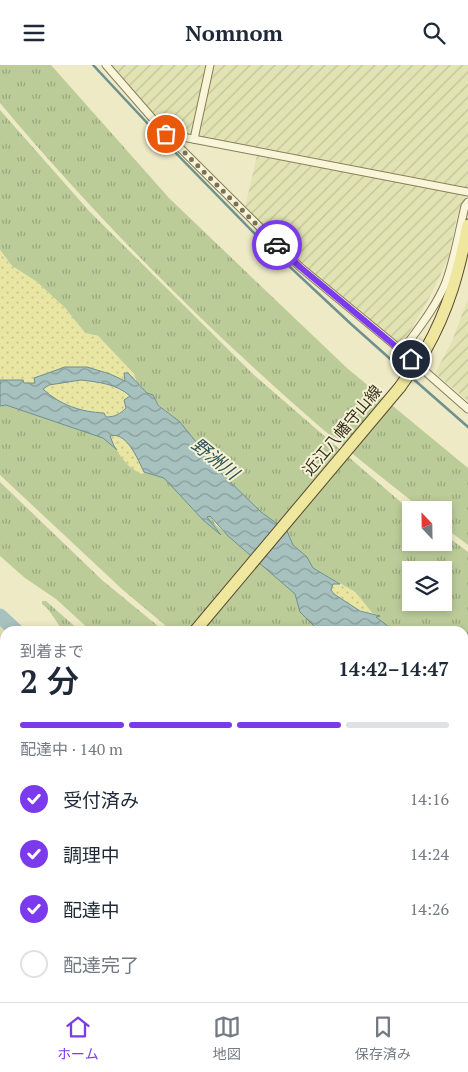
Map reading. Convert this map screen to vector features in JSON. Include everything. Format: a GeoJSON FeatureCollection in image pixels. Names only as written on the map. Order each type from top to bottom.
{"type":"FeatureCollection","features":[{"type":"Feature","properties":{"kind":"main road","name":"近江八幡守山線"},"geometry":{"type":"LineString","coordinates":[[199,626],[398,389],[425,351],[440,324],[460,269],[468,225]]}},
{"type":"Feature","properties":{"kind":"street"},"geometry":{"type":"LineString","coordinates":[[106,65],[166,134],[300,267],[402,351],[468,409]]}},
{"type":"Feature","properties":{"kind":"street"},"geometry":{"type":"LineString","coordinates":[[194,139],[210,65]]}},
{"type":"Feature","properties":{"kind":"street"},"geometry":{"type":"LineString","coordinates":[[166,134],[468,193]]}},
{"type":"Feature","properties":{"kind":"street"},"geometry":{"type":"LineString","coordinates":[[402,351],[435,304],[446,283],[465,206],[468,202]]}},
{"type":"Feature","properties":{"kind":"green space"},"geometry":{"type":"Polygon","coordinates":[[[0,65],[51,65],[169,198],[348,369],[468,468],[468,545],[452,533],[452,501],[412,501],[320,427],[235,351],[153,271],[75,189],[0,103],[0,65]]]}},
{"type":"Feature","properties":{"kind":"green space"},"geometry":{"type":"Polygon","coordinates":[[[102,65],[468,65],[468,183],[465,198],[457,216],[448,259],[432,293],[403,344],[393,348],[243,216],[258,151],[159,128],[102,65]]]}},
{"type":"Feature","properties":{"kind":"green space"},"geometry":{"type":"Polygon","coordinates":[[[0,110],[90,212],[254,375],[402,503],[402,551],[452,551],[452,540],[468,552],[468,626],[388,626],[376,616],[378,615],[372,613],[355,592],[313,568],[307,557],[293,545],[287,531],[261,512],[221,473],[180,422],[158,404],[153,395],[147,393],[136,381],[134,374],[98,336],[85,333],[65,308],[37,282],[12,266],[0,250],[0,110]]]}},
{"type":"Feature","properties":{"kind":"green space"},"geometry":{"type":"Polygon","coordinates":[[[468,299],[468,401],[435,373],[452,341],[468,299]]]}},
{"type":"Feature","properties":{"kind":"green space"},"geometry":{"type":"Polygon","coordinates":[[[6,405],[103,438],[117,450],[129,466],[142,474],[144,472],[164,478],[203,520],[217,531],[206,516],[210,516],[216,525],[295,594],[300,612],[314,626],[166,626],[123,590],[0,475],[0,406],[6,405]]]}},
{"type":"Feature","properties":{"kind":"green space"},"geometry":{"type":"Polygon","coordinates":[[[0,482],[102,580],[158,626],[86,626],[56,599],[25,578],[0,556],[0,482]]]}},
{"type":"Feature","properties":{"kind":"green space"},"geometry":{"type":"Polygon","coordinates":[[[42,601],[46,601],[74,626],[60,626],[48,609],[42,604],[42,601]]]}},
{"type":"Feature","properties":{"kind":"sand"},"geometry":{"type":"Polygon","coordinates":[[[0,250],[12,266],[37,282],[65,308],[85,333],[98,336],[134,374],[136,381],[128,373],[126,381],[110,374],[65,367],[35,378],[35,383],[0,380],[0,250]]]}},
{"type":"Feature","properties":{"kind":"sand"},"geometry":{"type":"Polygon","coordinates":[[[81,380],[101,383],[125,393],[130,397],[127,406],[119,414],[106,417],[104,413],[87,411],[63,403],[42,389],[49,385],[81,380]]]}},
{"type":"Feature","properties":{"kind":"sand"},"geometry":{"type":"Polygon","coordinates":[[[113,435],[124,439],[132,449],[144,472],[142,474],[122,458],[110,436],[113,435]]]}},
{"type":"Feature","properties":{"kind":"sand"},"geometry":{"type":"Polygon","coordinates":[[[333,584],[351,589],[372,613],[344,602],[331,590],[333,584]]]}},
{"type":"Feature","properties":{"kind":"water"},"geometry":{"type":"Polygon","coordinates":[[[65,367],[87,367],[125,381],[124,373],[128,373],[147,393],[153,395],[158,405],[180,422],[221,473],[261,512],[287,531],[293,545],[307,557],[313,568],[340,584],[333,584],[331,590],[334,594],[360,611],[380,616],[376,617],[388,626],[314,626],[300,612],[295,594],[228,536],[210,516],[207,517],[221,535],[203,520],[164,478],[144,472],[135,454],[122,438],[110,436],[117,450],[103,438],[6,405],[0,406],[0,380],[23,380],[24,383],[35,383],[34,378],[65,367]],[[81,380],[49,385],[43,389],[71,407],[104,413],[106,417],[122,412],[126,408],[124,400],[130,396],[107,384],[81,380]]]}},
{"type":"Feature","properties":{"kind":"waterway"},"geometry":{"type":"LineString","coordinates":[[93,65],[260,239],[406,373]]}},
{"type":"Feature","properties":{"kind":"waterway"},"geometry":{"type":"LineString","coordinates":[[411,377],[468,427]]}},
{"type":"Feature","properties":{"kind":"waterway"},"geometry":{"type":"LineString","coordinates":[[0,616],[11,626]]}},
{"type":"Feature","properties":{"kind":"way so far"},"geometry":{"type":"LineString","coordinates":[[166,134],[277,245]]}},
{"type":"Feature","properties":{"kind":"route"},"geometry":{"type":"LineString","coordinates":[[277,245],[300,267],[411,359]]}},
{"type":"Feature","properties":{"kind":"water label","name":"野洲川"},"geometry":{"type":"Point","coordinates":[215,459]}}]}
